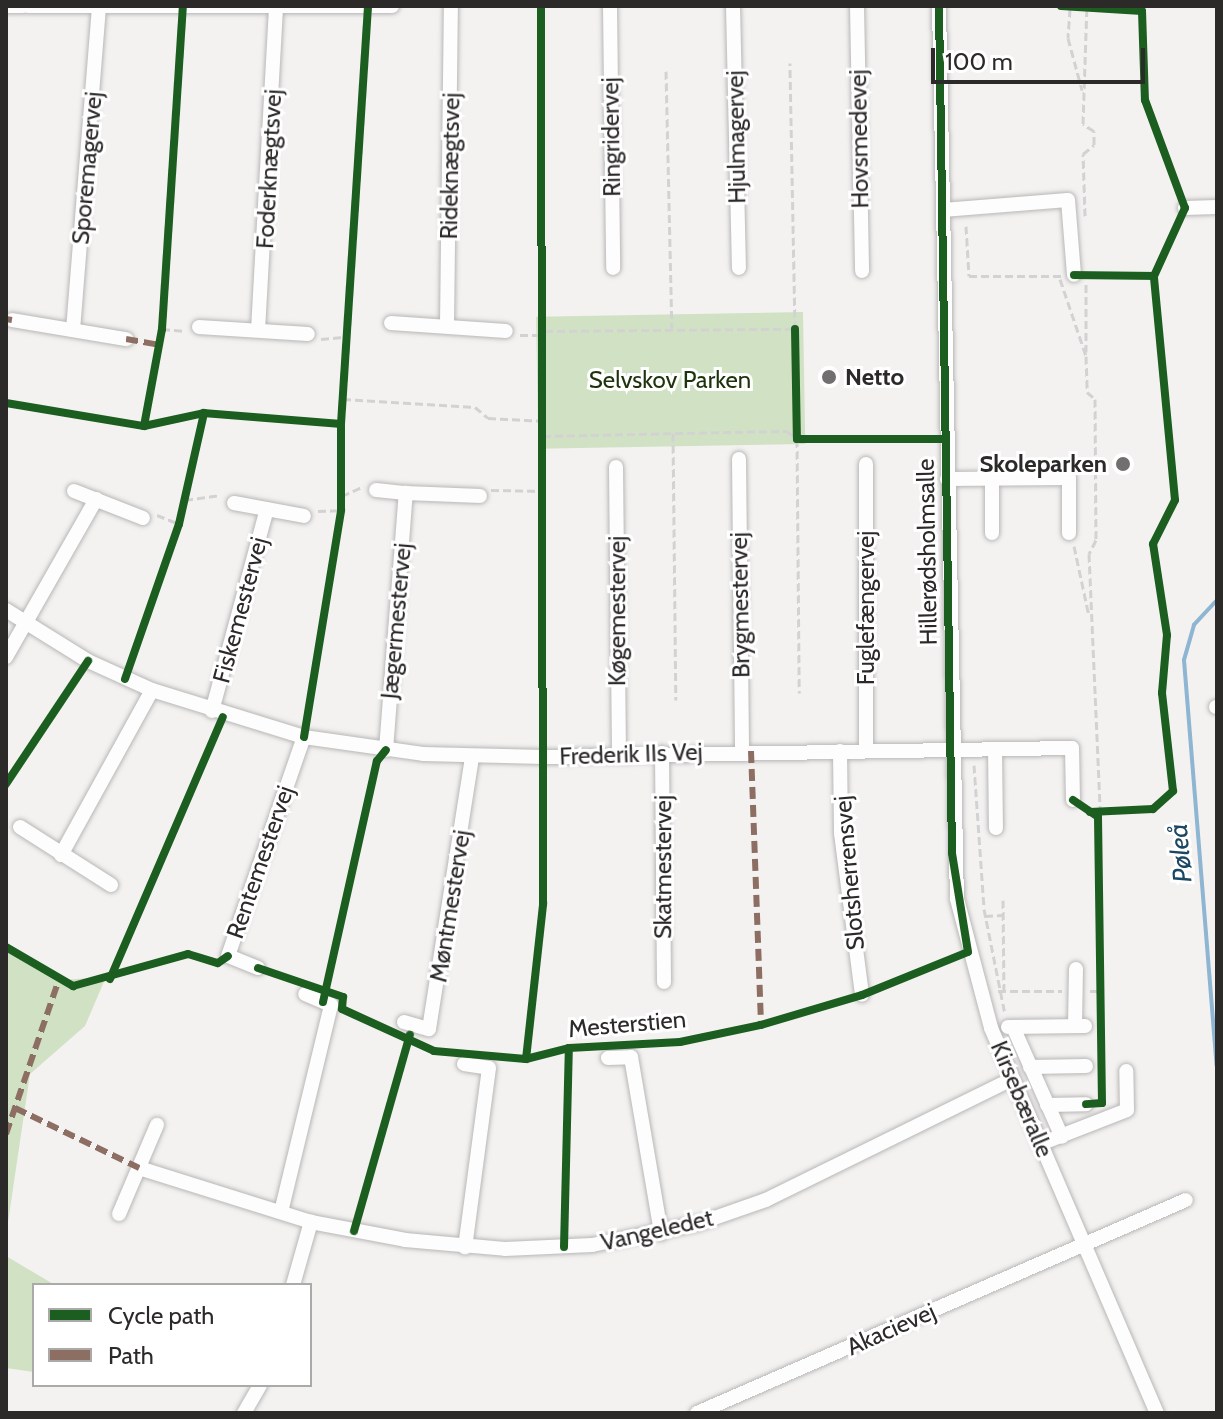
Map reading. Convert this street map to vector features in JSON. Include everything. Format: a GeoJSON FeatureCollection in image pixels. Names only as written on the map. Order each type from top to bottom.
{"type":"FeatureCollection","features":[{"type":"Feature","properties":{"kind":"street"},"geometry":{"type":"LineString","coordinates":[[6,6],[392,6]]}},
{"type":"Feature","properties":{"kind":"street","name":"Sporemagervej"},"geometry":{"type":"LineString","coordinates":[[73,330],[99,6]]}},
{"type":"Feature","properties":{"kind":"street","name":"Rideknægtsvej"},"geometry":{"type":"LineString","coordinates":[[447,325],[451,6]]}},
{"type":"Feature","properties":{"kind":"street","name":"Ringridervej"},"geometry":{"type":"LineString","coordinates":[[610,6],[613,268]]}},
{"type":"Feature","properties":{"kind":"street","name":"Hjulmagervej"},"geometry":{"type":"LineString","coordinates":[[733,6],[739,268]]}},
{"type":"Feature","properties":{"kind":"street","name":"Hovsmedevej"},"geometry":{"type":"LineString","coordinates":[[857,6],[862,271]]}},
{"type":"Feature","properties":{"kind":"street","name":"Hillerødsholmsalle"},"geometry":{"type":"LineString","coordinates":[[939,6],[952,853],[968,952]]}},
{"type":"Feature","properties":{"kind":"street","name":"Foderknægtsvej"},"geometry":{"type":"LineString","coordinates":[[258,330],[276,8]]}},
{"type":"Feature","properties":{"kind":"street"},"geometry":{"type":"LineString","coordinates":[[943,210],[1068,200],[1073,275]]}},
{"type":"Feature","properties":{"kind":"street"},"geometry":{"type":"LineString","coordinates":[[1185,208],[1217,207]]}},
{"type":"Feature","properties":{"kind":"street"},"geometry":{"type":"LineString","coordinates":[[12,320],[126,339]]}},
{"type":"Feature","properties":{"kind":"street"},"geometry":{"type":"LineString","coordinates":[[391,323],[506,331]]}},
{"type":"Feature","properties":{"kind":"street"},"geometry":{"type":"LineString","coordinates":[[199,327],[308,334]]}},
{"type":"Feature","properties":{"kind":"street","name":"Brygmestervej"},"geometry":{"type":"LineString","coordinates":[[739,459],[742,751]]}},
{"type":"Feature","properties":{"kind":"street","name":"Fuglefængervej"},"geometry":{"type":"LineString","coordinates":[[866,464],[866,751]]}},
{"type":"Feature","properties":{"kind":"street","name":"Køgemestervej"},"geometry":{"type":"LineString","coordinates":[[616,467],[619,754]]}},
{"type":"Feature","properties":{"kind":"street","name":"Hillerødsholmsalle"},"geometry":{"type":"LineString","coordinates":[[947,479],[1069,478],[1072,537]]}},
{"type":"Feature","properties":{"kind":"street"},"geometry":{"type":"LineString","coordinates":[[992,479],[992,533]]}},
{"type":"Feature","properties":{"kind":"street"},"geometry":{"type":"LineString","coordinates":[[376,490],[480,496]]}},
{"type":"Feature","properties":{"kind":"street"},"geometry":{"type":"LineString","coordinates":[[74,491],[143,518]]}},
{"type":"Feature","properties":{"kind":"street","name":"Jægermestervej"},"geometry":{"type":"LineString","coordinates":[[386,750],[406,493]]}},
{"type":"Feature","properties":{"kind":"street"},"geometry":{"type":"LineString","coordinates":[[6,657],[28,624],[96,499]]}},
{"type":"Feature","properties":{"kind":"street","name":"Fiskemestervej"},"geometry":{"type":"LineString","coordinates":[[234,503],[304,516]]}},
{"type":"Feature","properties":{"kind":"street","name":"Fiskemestervej"},"geometry":{"type":"LineString","coordinates":[[212,711],[267,509]]}},
{"type":"Feature","properties":{"kind":"street","name":"Frederik IIs Vej"},"geometry":{"type":"LineString","coordinates":[[6,610],[152,690],[304,737],[386,750],[472,756],[950,749]]}},
{"type":"Feature","properties":{"kind":"street"},"geometry":{"type":"LineString","coordinates":[[61,855],[152,690]]}},
{"type":"Feature","properties":{"kind":"street","name":"Rentemestervej"},"geometry":{"type":"LineString","coordinates":[[258,968],[228,956],[304,737]]}},
{"type":"Feature","properties":{"kind":"street"},"geometry":{"type":"LineString","coordinates":[[950,749],[1072,748],[1073,800]]}},
{"type":"Feature","properties":{"kind":"street"},"geometry":{"type":"LineString","coordinates":[[995,749],[996,828]]}},
{"type":"Feature","properties":{"kind":"street","name":"Slotsherrensvej"},"geometry":{"type":"LineString","coordinates":[[840,751],[849,914],[862,995]]}},
{"type":"Feature","properties":{"kind":"street","name":"Skatmestervej"},"geometry":{"type":"LineString","coordinates":[[662,753],[664,982]]}},
{"type":"Feature","properties":{"kind":"street","name":"Møntmestervej"},"geometry":{"type":"LineString","coordinates":[[404,1022],[429,1029],[472,756]]}},
{"type":"Feature","properties":{"kind":"street"},"geometry":{"type":"LineString","coordinates":[[20,827],[111,885]]}},
{"type":"Feature","properties":{"kind":"street","name":"Kirsebæralle"},"geometry":{"type":"LineString","coordinates":[[968,952],[991,1028],[1157,1413]]}},
{"type":"Feature","properties":{"kind":"street"},"geometry":{"type":"LineString","coordinates":[[991,1028],[1080,1026],[1076,969]]}},
{"type":"Feature","properties":{"kind":"street"},"geometry":{"type":"LineString","coordinates":[[281,1212],[331,1005],[305,994]]}},
{"type":"Feature","properties":{"kind":"street"},"geometry":{"type":"LineString","coordinates":[[1013,1027],[1062,1137]]}},
{"type":"Feature","properties":{"kind":"street"},"geometry":{"type":"LineString","coordinates":[[608,1058],[631,1057],[661,1233]]}},
{"type":"Feature","properties":{"kind":"street"},"geometry":{"type":"LineString","coordinates":[[464,1064],[489,1068],[465,1247]]}},
{"type":"Feature","properties":{"kind":"street"},"geometry":{"type":"LineString","coordinates":[[1030,1067],[1086,1066]]}},
{"type":"Feature","properties":{"kind":"street"},"geometry":{"type":"LineString","coordinates":[[1040,1144],[1127,1110],[1126,1071]]}},
{"type":"Feature","properties":{"kind":"street","name":"Vangeledet"},"geometry":{"type":"LineString","coordinates":[[139,1168],[311,1222],[465,1247],[564,1247],[661,1233],[794,1188],[1012,1079]]}},
{"type":"Feature","properties":{"kind":"street"},"geometry":{"type":"LineString","coordinates":[[1047,1105],[1086,1104]]}},
{"type":"Feature","properties":{"kind":"street"},"geometry":{"type":"LineString","coordinates":[[119,1214],[157,1125]]}},
{"type":"Feature","properties":{"kind":"street"},"geometry":{"type":"LineString","coordinates":[[1084,1244],[1186,1200]]}},
{"type":"Feature","properties":{"kind":"street"},"geometry":{"type":"LineString","coordinates":[[294,1283],[311,1222]]}},
{"type":"Feature","properties":{"kind":"street","name":"Akacievej"},"geometry":{"type":"LineString","coordinates":[[697,1413],[1084,1244]]}},
{"type":"Feature","properties":{"kind":"street"},"geometry":{"type":"LineString","coordinates":[[244,1413],[259,1387]]}},
{"type":"Feature","properties":{"kind":"path"},"geometry":{"type":"LineString","coordinates":[[1084,91],[1068,38],[1066,8],[1104,10]]}},
{"type":"Feature","properties":{"kind":"path"},"geometry":{"type":"LineString","coordinates":[[1085,230],[1083,154],[1094,145],[1094,131],[1083,124],[1087,8]]}},
{"type":"Feature","properties":{"kind":"path"},"geometry":{"type":"LineString","coordinates":[[790,63],[795,345]]}},
{"type":"Feature","properties":{"kind":"path"},"geometry":{"type":"LineString","coordinates":[[666,71],[672,328]]}},
{"type":"Feature","properties":{"kind":"path"},"geometry":{"type":"LineString","coordinates":[[966,226],[969,276],[1100,276]]}},
{"type":"Feature","properties":{"kind":"path"},"geometry":{"type":"LineString","coordinates":[[1073,275],[1086,356],[1087,392],[1095,399],[1096,540],[1089,554],[1090,622],[1102,812]]}},
{"type":"Feature","properties":{"kind":"path"},"geometry":{"type":"LineString","coordinates":[[1073,275],[1086,356]]}},
{"type":"Feature","properties":{"kind":"path"},"geometry":{"type":"LineString","coordinates":[[159,345],[164,313]]}},
{"type":"Feature","properties":{"kind":"path"},"geometry":{"type":"LineString","coordinates":[[545,315],[545,349]]}},
{"type":"Feature","properties":{"kind":"path"},"geometry":{"type":"LineString","coordinates":[[346,352],[347,324]]}},
{"type":"Feature","properties":{"kind":"path"},"geometry":{"type":"LineString","coordinates":[[162,329],[199,327]]}},
{"type":"Feature","properties":{"kind":"path"},"geometry":{"type":"LineString","coordinates":[[506,331],[795,329]]}},
{"type":"Feature","properties":{"kind":"path"},"geometry":{"type":"LineString","coordinates":[[308,334],[346,337]]}},
{"type":"Feature","properties":{"kind":"path"},"geometry":{"type":"LineString","coordinates":[[342,412],[344,383]]}},
{"type":"Feature","properties":{"kind":"path"},"geometry":{"type":"LineString","coordinates":[[343,399],[475,407],[488,418],[544,421]]}},
{"type":"Feature","properties":{"kind":"path"},"geometry":{"type":"LineString","coordinates":[[543,450],[544,407]]}},
{"type":"Feature","properties":{"kind":"path"},"geometry":{"type":"LineString","coordinates":[[797,423],[799,693]]}},
{"type":"Feature","properties":{"kind":"path"},"geometry":{"type":"LineString","coordinates":[[543,436],[787,431],[797,439],[811,439]]}},
{"type":"Feature","properties":{"kind":"path"},"geometry":{"type":"LineString","coordinates":[[673,433],[676,700]]}},
{"type":"Feature","properties":{"kind":"path"},"geometry":{"type":"LineString","coordinates":[[543,477],[543,507]]}},
{"type":"Feature","properties":{"kind":"path"},"geometry":{"type":"LineString","coordinates":[[339,524],[341,482]]}},
{"type":"Feature","properties":{"kind":"path"},"geometry":{"type":"LineString","coordinates":[[342,496],[370,484],[376,490]]}},
{"type":"Feature","properties":{"kind":"path"},"geometry":{"type":"LineString","coordinates":[[175,537],[188,486]]}},
{"type":"Feature","properties":{"kind":"path"},"geometry":{"type":"LineString","coordinates":[[480,496],[543,491]]}},
{"type":"Feature","properties":{"kind":"path"},"geometry":{"type":"LineString","coordinates":[[185,500],[228,494],[234,503]]}},
{"type":"Feature","properties":{"kind":"path"},"geometry":{"type":"LineString","coordinates":[[304,516],[341,510]]}},
{"type":"Feature","properties":{"kind":"path"},"geometry":{"type":"LineString","coordinates":[[143,518],[147,511],[179,524]]}},
{"type":"Feature","properties":{"kind":"path"},"geometry":{"type":"LineString","coordinates":[[1090,622],[1072,537],[1109,541]]}},
{"type":"Feature","properties":{"kind":"path"},"geometry":{"type":"LineString","coordinates":[[973,749],[985,916],[998,991],[1013,1027]]}},
{"type":"Feature","properties":{"kind":"path"},"geometry":{"type":"LineString","coordinates":[[1003,900],[1004,991]]}},
{"type":"Feature","properties":{"kind":"path"},"geometry":{"type":"LineString","coordinates":[[985,916],[1003,915]]}},
{"type":"Feature","properties":{"kind":"path"},"geometry":{"type":"LineString","coordinates":[[1100,975],[1101,1003]]}},
{"type":"Feature","properties":{"kind":"path"},"geometry":{"type":"LineString","coordinates":[[998,991],[1100,991]]}},
{"type":"Feature","properties":{"kind":"green space","name":"Selvskov Parken"},"geometry":{"type":"Polygon","coordinates":[[[803,312],[805,444],[538,449],[536,317],[803,312]]]}},
{"type":"Feature","properties":{"kind":"green space"},"geometry":{"type":"Polygon","coordinates":[[[6,945],[60,980],[106,977],[85,1026],[30,1074],[6,1236],[6,945]]]}},
{"type":"Feature","properties":{"kind":"green space"},"geometry":{"type":"Polygon","coordinates":[[[6,1256],[52,1283],[32,1283],[32,1372],[6,1368],[6,1256]]]}},
{"type":"Feature","properties":{"kind":"waterway","name":"Pøleå"},"geometry":{"type":"LineString","coordinates":[[1217,600],[1194,625],[1184,660],[1217,1066]]}},
{"type":"Feature","properties":{"kind":"marked path"},"geometry":{"type":"LineString","coordinates":[[6,319],[12,320]]}},
{"type":"Feature","properties":{"kind":"marked path"},"geometry":{"type":"LineString","coordinates":[[126,339],[159,345]]}},
{"type":"Feature","properties":{"kind":"marked path"},"geometry":{"type":"LineString","coordinates":[[751,751],[761,1025]]}},
{"type":"Feature","properties":{"kind":"marked path"},"geometry":{"type":"LineString","coordinates":[[6,1134],[58,982]]}},
{"type":"Feature","properties":{"kind":"marked path"},"geometry":{"type":"LineString","coordinates":[[15,1108],[139,1168]]}},
{"type":"Feature","properties":{"kind":"cycle path"},"geometry":{"type":"LineString","coordinates":[[526,1059],[543,904],[541,6]]}},
{"type":"Feature","properties":{"kind":"cycle path","name":"Mesterstien"},"geometry":{"type":"LineString","coordinates":[[258,968],[343,997],[342,1009],[434,1051],[526,1059],[569,1048],[680,1042],[761,1025],[862,995],[968,952],[952,853],[939,6]]}},
{"type":"Feature","properties":{"kind":"cycle path"},"geometry":{"type":"LineString","coordinates":[[1061,6],[1142,11],[1145,100],[1185,208],[1154,276],[1074,275]]}},
{"type":"Feature","properties":{"kind":"cycle path"},"geometry":{"type":"LineString","coordinates":[[144,426],[162,329],[183,7]]}},
{"type":"Feature","properties":{"kind":"cycle path"},"geometry":{"type":"LineString","coordinates":[[6,403],[144,426],[204,413],[341,424],[368,7]]}},
{"type":"Feature","properties":{"kind":"cycle path"},"geometry":{"type":"LineString","coordinates":[[1090,812],[1153,809],[1173,791],[1162,693],[1167,635],[1153,544],[1175,500],[1154,276]]}},
{"type":"Feature","properties":{"kind":"cycle path"},"geometry":{"type":"LineString","coordinates":[[795,329],[797,439],[946,439]]}},
{"type":"Feature","properties":{"kind":"cycle path"},"geometry":{"type":"LineString","coordinates":[[125,679],[179,524],[204,413]]}},
{"type":"Feature","properties":{"kind":"cycle path"},"geometry":{"type":"LineString","coordinates":[[304,737],[341,510],[341,424]]}},
{"type":"Feature","properties":{"kind":"cycle path"},"geometry":{"type":"LineString","coordinates":[[6,784],[88,661]]}},
{"type":"Feature","properties":{"kind":"cycle path"},"geometry":{"type":"LineString","coordinates":[[110,979],[223,717]]}},
{"type":"Feature","properties":{"kind":"cycle path"},"geometry":{"type":"LineString","coordinates":[[323,1002],[377,761],[386,750]]}},
{"type":"Feature","properties":{"kind":"cycle path"},"geometry":{"type":"LineString","coordinates":[[1073,800],[1098,817],[1102,1103],[1086,1104]]}},
{"type":"Feature","properties":{"kind":"cycle path"},"geometry":{"type":"LineString","coordinates":[[6,947],[73,986],[188,954],[218,963],[228,956]]}},
{"type":"Feature","properties":{"kind":"cycle path"},"geometry":{"type":"LineString","coordinates":[[354,1231],[410,1035]]}},
{"type":"Feature","properties":{"kind":"cycle path","name":"Mesterstien"},"geometry":{"type":"LineString","coordinates":[[564,1247],[569,1048]]}},
{"type":"Feature","properties":{"kind":"place","name":"Netto"},"geometry":{"type":"Point","coordinates":[829,377]}},
{"type":"Feature","properties":{"kind":"place","name":"Skoleparken"},"geometry":{"type":"Point","coordinates":[1123,464]}}]}
